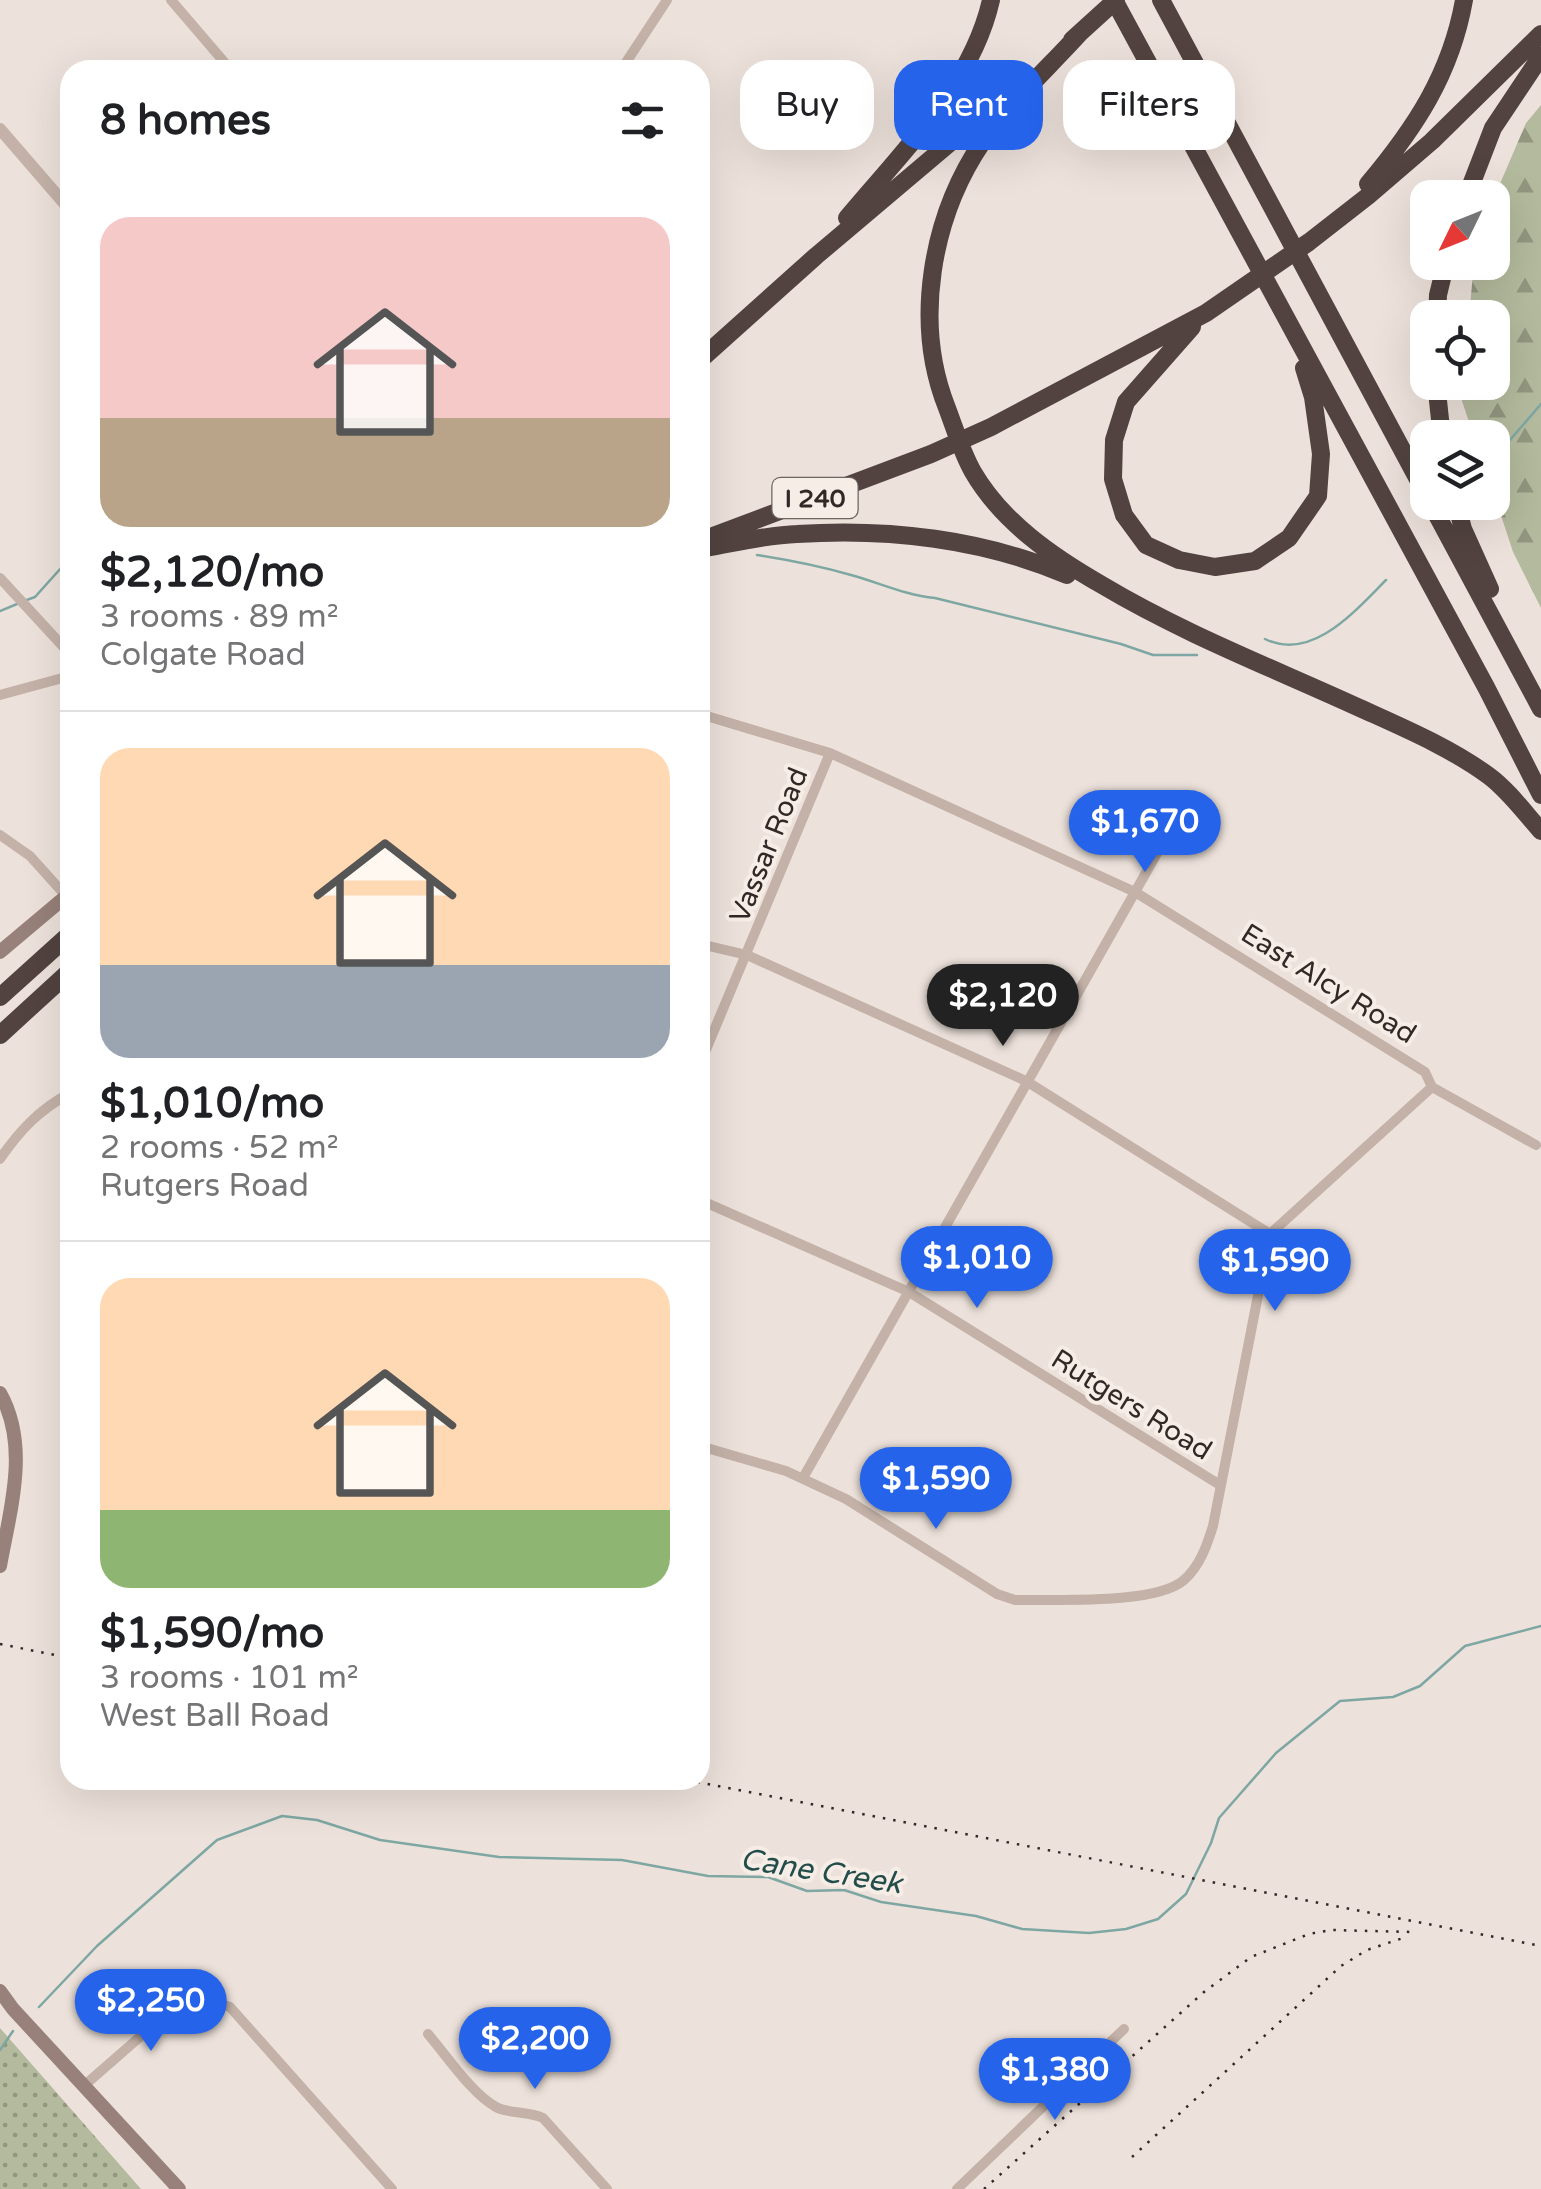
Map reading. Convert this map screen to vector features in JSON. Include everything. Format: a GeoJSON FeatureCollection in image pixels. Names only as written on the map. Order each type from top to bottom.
{"type":"FeatureCollection","features":[{"type":"Feature","properties":{"kind":"highway"},"geometry":{"type":"LineString","coordinates":[[816,256],[956,84],[984,28],[991,0]]}},
{"type":"Feature","properties":{"kind":"highway"},"geometry":{"type":"LineString","coordinates":[[710,351],[1115,0],[1541,795]]}},
{"type":"Feature","properties":{"kind":"highway"},"geometry":{"type":"LineString","coordinates":[[1161,0],[1410,465]]}},
{"type":"Feature","properties":{"kind":"highway"},"geometry":{"type":"LineString","coordinates":[[1339,219],[1424,111],[1453,48],[1464,0]]}},
{"type":"Feature","properties":{"kind":"highway"},"geometry":{"type":"LineString","coordinates":[[1083,30],[983,141],[953,198],[939,240],[929,325],[941,393],[973,471],[1006,514],[1054,558],[1135,605]]}},
{"type":"Feature","properties":{"kind":"highway"},"geometry":{"type":"LineString","coordinates":[[1339,219],[1432,141],[1541,34]]}},
{"type":"Feature","properties":{"kind":"highway"},"geometry":{"type":"LineString","coordinates":[[1473,180],[1493,128],[1541,56]]}},
{"type":"Feature","properties":{"kind":"highway","name":"I 240"},"geometry":{"type":"LineString","coordinates":[[710,541],[990,428],[1206,313],[1339,219]]}},
{"type":"Feature","properties":{"kind":"highway"},"geometry":{"type":"LineString","coordinates":[[1206,313],[1126,402],[1114,440],[1113,479],[1124,515],[1146,544],[1179,560],[1215,567],[1255,561],[1290,538],[1318,496],[1321,454],[1313,396],[1288,320]]}},
{"type":"Feature","properties":{"kind":"highway"},"geometry":{"type":"LineString","coordinates":[[1440,520],[1541,709]]}},
{"type":"Feature","properties":{"kind":"highway"},"geometry":{"type":"LineString","coordinates":[[1462,520],[1478,567],[1525,656],[1541,698]]}},
{"type":"Feature","properties":{"kind":"highway"},"geometry":{"type":"LineString","coordinates":[[710,544],[794,534],[890,532],[978,546],[1049,568],[1404,728],[1491,776],[1541,830]]}},
{"type":"Feature","properties":{"kind":"highway"},"geometry":{"type":"LineString","coordinates":[[0,997],[60,943]]}},
{"type":"Feature","properties":{"kind":"highway"},"geometry":{"type":"LineString","coordinates":[[0,1035],[60,981]]}},
{"type":"Feature","properties":{"kind":"highway"},"geometry":{"type":"LineString","coordinates":[[0,1051],[46,994]]}},
{"type":"Feature","properties":{"kind":"main road"},"geometry":{"type":"LineString","coordinates":[[0,952],[60,901]]}},
{"type":"Feature","properties":{"kind":"main road"},"geometry":{"type":"LineString","coordinates":[[0,1393],[16,1445],[16,1482],[0,1566]]}},
{"type":"Feature","properties":{"kind":"main road"},"geometry":{"type":"LineString","coordinates":[[0,1991],[179,2189]]}},
{"type":"Feature","properties":{"kind":"street"},"geometry":{"type":"LineString","coordinates":[[171,0],[222,60]]}},
{"type":"Feature","properties":{"kind":"street"},"geometry":{"type":"LineString","coordinates":[[628,60],[667,0]]}},
{"type":"Feature","properties":{"kind":"street"},"geometry":{"type":"LineString","coordinates":[[0,129],[60,198]]}},
{"type":"Feature","properties":{"kind":"street"},"geometry":{"type":"LineString","coordinates":[[0,578],[60,643]]}},
{"type":"Feature","properties":{"kind":"street"},"geometry":{"type":"LineString","coordinates":[[0,695],[60,679]]}},
{"type":"Feature","properties":{"kind":"street","name":"East Alcy Road"},"geometry":{"type":"LineString","coordinates":[[710,717],[830,753],[1135,892],[1425,1072],[1432,1087],[1536,1145]]}},
{"type":"Feature","properties":{"kind":"street","name":"Vassar Road"},"geometry":{"type":"LineString","coordinates":[[710,1041],[830,753]]}},
{"type":"Feature","properties":{"kind":"street"},"geometry":{"type":"LineString","coordinates":[[802,1478],[1173,824]]}},
{"type":"Feature","properties":{"kind":"street"},"geometry":{"type":"LineString","coordinates":[[0,835],[30,856],[60,886]]}},
{"type":"Feature","properties":{"kind":"street"},"geometry":{"type":"LineString","coordinates":[[710,946],[747,955],[1026,1081],[1270,1234]]}},
{"type":"Feature","properties":{"kind":"street"},"geometry":{"type":"LineString","coordinates":[[710,1449],[802,1478],[846,1499],[997,1594],[1015,1600],[1149,1596],[1172,1588],[1189,1574],[1209,1539],[1270,1234],[1432,1087]]}},
{"type":"Feature","properties":{"kind":"street"},"geometry":{"type":"LineString","coordinates":[[0,1158],[42,1108],[60,1098]]}},
{"type":"Feature","properties":{"kind":"street","name":"Rutgers Road"},"geometry":{"type":"LineString","coordinates":[[710,1204],[909,1292],[1220,1485]]}},
{"type":"Feature","properties":{"kind":"street"},"geometry":{"type":"LineString","coordinates":[[86,2084],[181,2000],[206,1998],[230,2007],[392,2189]]}},
{"type":"Feature","properties":{"kind":"street"},"geometry":{"type":"LineString","coordinates":[[957,2189],[1124,2029]]}},
{"type":"Feature","properties":{"kind":"street"},"geometry":{"type":"LineString","coordinates":[[428,2034],[484,2098],[499,2109],[529,2111],[544,2118],[607,2189]]}},
{"type":"Feature","properties":{"kind":"green space"},"geometry":{"type":"Polygon","coordinates":[[[1541,105],[1541,608],[1513,552],[1503,520],[1510,520],[1510,420],[1468,420],[1462,401],[1510,400],[1510,300],[1471,300],[1472,280],[1510,280],[1510,180],[1502,180],[1526,123],[1541,105]]]}},
{"type":"Feature","properties":{"kind":"green space"},"geometry":{"type":"Polygon","coordinates":[[[0,2028],[141,2189],[0,2189],[0,2028]]]}},
{"type":"Feature","properties":{"kind":"waterway"},"geometry":{"type":"LineString","coordinates":[[1510,440],[1541,404]]}},
{"type":"Feature","properties":{"kind":"waterway"},"geometry":{"type":"LineString","coordinates":[[757,555],[828,569],[903,592],[1153,655],[1197,655]]}},
{"type":"Feature","properties":{"kind":"waterway"},"geometry":{"type":"LineString","coordinates":[[24,601],[35,597],[60,569]]}},
{"type":"Feature","properties":{"kind":"waterway"},"geometry":{"type":"LineString","coordinates":[[1265,639],[1282,644],[1316,639],[1346,618],[1386,580]]}},
{"type":"Feature","properties":{"kind":"waterway"},"geometry":{"type":"LineString","coordinates":[[0,611],[17,604]]}},
{"type":"Feature","properties":{"kind":"waterway","name":"Cane Creek"},"geometry":{"type":"LineString","coordinates":[[39,2007],[97,1946],[217,1840],[282,1816],[317,1820],[380,1840],[499,1857],[622,1860],[708,1876],[768,1877],[807,1891],[844,1890],[881,1902],[976,1916],[1022,1929],[1089,1933],[1126,1929],[1158,1919],[1186,1894],[1219,1818],[1276,1753],[1340,1701],[1393,1697],[1420,1686],[1465,1646],[1541,1626]]}},
{"type":"Feature","properties":{"kind":"waterway","name":"Cane Creek"},"geometry":{"type":"LineString","coordinates":[[0,2050],[13,2031]]}},
{"type":"Feature","properties":{"kind":"railway"},"geometry":{"type":"LineString","coordinates":[[0,1644],[60,1656]]}},
{"type":"Feature","properties":{"kind":"railway"},"geometry":{"type":"LineString","coordinates":[[710,1784],[1541,1946]]}},
{"type":"Feature","properties":{"kind":"railway"},"geometry":{"type":"LineString","coordinates":[[984,2189],[1204,1992],[1251,1957],[1309,1934],[1331,1930],[1412,1932]]}},
{"type":"Feature","properties":{"kind":"railway"},"geometry":{"type":"LineString","coordinates":[[1132,2157],[1341,1966],[1367,1950],[1406,1937]]}}]}
